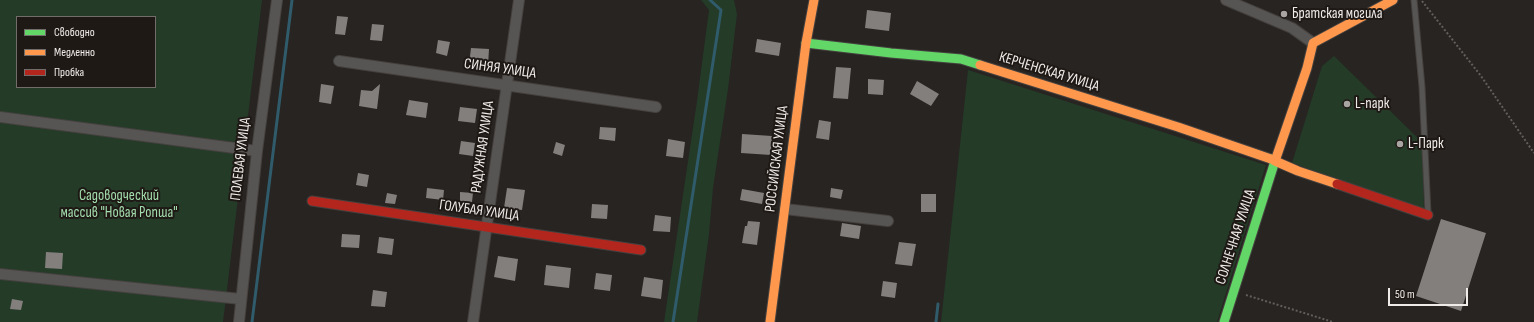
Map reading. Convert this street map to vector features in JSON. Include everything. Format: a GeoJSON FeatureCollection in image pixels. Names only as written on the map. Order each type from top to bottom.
{"type":"FeatureCollection","features":[{"type":"Feature","properties":{"kind":"street","name":"ПОЛЕВАЯ УЛИЦА"},"geometry":{"type":"LineString","coordinates":[[239,322],[256,152],[277,0]]}},
{"type":"Feature","properties":{"kind":"street","name":"РАДУЖНАЯ УЛИЦА"},"geometry":{"type":"LineString","coordinates":[[473,322],[519,0]]}},
{"type":"Feature","properties":{"kind":"street","name":"РОССИЙСКАЯ УЛИЦА"},"geometry":{"type":"LineString","coordinates":[[770,322],[806,43],[814,0]]}},
{"type":"Feature","properties":{"kind":"street"},"geometry":{"type":"LineString","coordinates":[[1226,0],[1292,28],[1313,43],[1393,0]]}},
{"type":"Feature","properties":{"kind":"street","name":"КЕРЧЕНСКАЯ УЛИЦА"},"geometry":{"type":"LineString","coordinates":[[806,43],[891,53],[961,59],[1178,127],[1275,161],[1298,171],[1428,215]]}},
{"type":"Feature","properties":{"kind":"street","name":"СОЛНЕЧНАЯ УЛИЦА"},"geometry":{"type":"LineString","coordinates":[[1224,322],[1275,161],[1307,68],[1313,43]]}},
{"type":"Feature","properties":{"kind":"street","name":"СИНЯЯ УЛИЦА"},"geometry":{"type":"LineString","coordinates":[[339,61],[656,107]]}},
{"type":"Feature","properties":{"kind":"street"},"geometry":{"type":"LineString","coordinates":[[0,117],[256,152]]}},
{"type":"Feature","properties":{"kind":"street","name":"ГОЛУБАЯ УЛИЦА"},"geometry":{"type":"LineString","coordinates":[[312,201],[641,250]]}},
{"type":"Feature","properties":{"kind":"street"},"geometry":{"type":"LineString","coordinates":[[785,208],[888,221]]}},
{"type":"Feature","properties":{"kind":"street"},"geometry":{"type":"LineString","coordinates":[[0,274],[241,299]]}},
{"type":"Feature","properties":{"kind":"lane"},"geometry":{"type":"LineString","coordinates":[[1414,0],[1422,87],[1428,215]]}},
{"type":"Feature","properties":{"kind":"path"},"geometry":{"type":"LineString","coordinates":[[1422,0],[1481,76],[1534,153]]}},
{"type":"Feature","properties":{"kind":"path"},"geometry":{"type":"LineString","coordinates":[[1233,291],[1333,322]]}},
{"type":"Feature","properties":{"kind":"green space","name":"Садоводческий массив \"Новая Ропша\""},"geometry":{"type":"Polygon","coordinates":[[[0,0],[262,0],[223,322],[0,322],[0,0]]]}},
{"type":"Feature","properties":{"kind":"green space"},"geometry":{"type":"Polygon","coordinates":[[[701,0],[734,0],[737,14],[728,89],[713,188],[709,234],[697,322],[664,322],[709,10],[701,0]]]}},
{"type":"Feature","properties":{"kind":"green space","name":"L-парк"},"geometry":{"type":"Polygon","coordinates":[[[1334,56],[1422,142],[1424,209],[1292,163],[1322,66],[1334,56]]]}},
{"type":"Feature","properties":{"kind":"green space"},"geometry":{"type":"Polygon","coordinates":[[[968,70],[1266,165],[1217,322],[941,322],[968,70]]]}},
{"type":"Feature","properties":{"kind":"building"},"geometry":{"type":"Polygon","coordinates":[[[867,10],[891,13],[889,31],[865,28],[867,10]]]}},
{"type":"Feature","properties":{"kind":"building"},"geometry":{"type":"Polygon","coordinates":[[[337,16],[348,17],[345,35],[335,34],[337,16]]]}},
{"type":"Feature","properties":{"kind":"building"},"geometry":{"type":"Polygon","coordinates":[[[372,24],[384,25],[382,41],[370,40],[372,24]]]}},
{"type":"Feature","properties":{"kind":"building"},"geometry":{"type":"Polygon","coordinates":[[[757,39],[781,43],[779,56],[755,52],[757,39]]]}},
{"type":"Feature","properties":{"kind":"building"},"geometry":{"type":"Polygon","coordinates":[[[438,40],[450,42],[447,56],[436,53],[438,40]]]}},
{"type":"Feature","properties":{"kind":"building"},"geometry":{"type":"Polygon","coordinates":[[[471,48],[489,49],[488,66],[469,64],[471,48]]]}},
{"type":"Feature","properties":{"kind":"building"},"geometry":{"type":"Polygon","coordinates":[[[836,67],[851,68],[848,99],[833,98],[836,67]]]}},
{"type":"Feature","properties":{"kind":"building"},"geometry":{"type":"Polygon","coordinates":[[[868,79],[884,80],[883,95],[868,94],[868,79]]]}},
{"type":"Feature","properties":{"kind":"building"},"geometry":{"type":"Polygon","coordinates":[[[917,81],[939,94],[931,106],[910,94],[917,81]]]}},
{"type":"Feature","properties":{"kind":"building"},"geometry":{"type":"Polygon","coordinates":[[[321,84],[334,86],[331,104],[319,102],[321,84]]]}},
{"type":"Feature","properties":{"kind":"building"},"geometry":{"type":"Polygon","coordinates":[[[380,84],[377,109],[359,106],[361,90],[372,91],[380,84]]]}},
{"type":"Feature","properties":{"kind":"building"},"geometry":{"type":"Polygon","coordinates":[[[409,100],[428,103],[426,118],[406,115],[409,100]]]}},
{"type":"Feature","properties":{"kind":"building"},"geometry":{"type":"Polygon","coordinates":[[[460,107],[477,109],[475,123],[458,121],[460,107]]]}},
{"type":"Feature","properties":{"kind":"building"},"geometry":{"type":"Polygon","coordinates":[[[819,120],[831,122],[829,140],[816,138],[819,120]]]}},
{"type":"Feature","properties":{"kind":"building"},"geometry":{"type":"Polygon","coordinates":[[[600,127],[616,128],[615,141],[599,139],[600,127]]]}},
{"type":"Feature","properties":{"kind":"building"},"geometry":{"type":"Polygon","coordinates":[[[742,134],[772,136],[771,155],[741,153],[742,134]]]}},
{"type":"Feature","properties":{"kind":"building"},"geometry":{"type":"Polygon","coordinates":[[[668,139],[685,142],[683,158],[666,156],[668,139]]]}},
{"type":"Feature","properties":{"kind":"building"},"geometry":{"type":"Polygon","coordinates":[[[461,141],[475,143],[473,156],[459,154],[461,141]]]}},
{"type":"Feature","properties":{"kind":"building"},"geometry":{"type":"Polygon","coordinates":[[[556,142],[565,145],[562,156],[553,153],[556,142]]]}},
{"type":"Feature","properties":{"kind":"building"},"geometry":{"type":"Polygon","coordinates":[[[358,173],[369,175],[367,187],[356,185],[358,173]]]}},
{"type":"Feature","properties":{"kind":"building"},"geometry":{"type":"Polygon","coordinates":[[[427,188],[444,190],[443,200],[426,198],[427,188]]]}},
{"type":"Feature","properties":{"kind":"building"},"geometry":{"type":"Polygon","coordinates":[[[507,188],[525,190],[522,210],[504,208],[507,188]]]}},
{"type":"Feature","properties":{"kind":"building"},"geometry":{"type":"Polygon","coordinates":[[[831,188],[843,190],[841,199],[830,197],[831,188]]]}},
{"type":"Feature","properties":{"kind":"building"},"geometry":{"type":"Polygon","coordinates":[[[742,189],[764,193],[762,204],[740,200],[742,189]]]}},
{"type":"Feature","properties":{"kind":"building"},"geometry":{"type":"Polygon","coordinates":[[[460,192],[473,193],[472,202],[460,201],[460,192]]]}},
{"type":"Feature","properties":{"kind":"building"},"geometry":{"type":"Polygon","coordinates":[[[387,193],[397,195],[395,204],[385,203],[387,193]]]}},
{"type":"Feature","properties":{"kind":"building"},"geometry":{"type":"Polygon","coordinates":[[[921,194],[936,194],[936,212],[921,212],[921,194]]]}},
{"type":"Feature","properties":{"kind":"building"},"geometry":{"type":"Polygon","coordinates":[[[592,204],[608,205],[607,219],[591,218],[592,204]]]}},
{"type":"Feature","properties":{"kind":"building"},"geometry":{"type":"Polygon","coordinates":[[[655,215],[671,217],[670,232],[653,231],[655,215]]]}},
{"type":"Feature","properties":{"kind":"building"},"geometry":{"type":"Polygon","coordinates":[[[1441,219],[1486,233],[1461,311],[1416,296],[1441,219]]]}},
{"type":"Feature","properties":{"kind":"building"},"geometry":{"type":"Polygon","coordinates":[[[748,221],[760,222],[757,245],[742,243],[745,226],[747,226],[748,221]]]}},
{"type":"Feature","properties":{"kind":"building"},"geometry":{"type":"Polygon","coordinates":[[[842,223],[861,226],[859,239],[840,236],[842,223]]]}},
{"type":"Feature","properties":{"kind":"building"},"geometry":{"type":"Polygon","coordinates":[[[342,234],[360,235],[359,248],[341,247],[342,234]]]}},
{"type":"Feature","properties":{"kind":"building"},"geometry":{"type":"Polygon","coordinates":[[[379,237],[394,239],[392,255],[377,253],[379,237]]]}},
{"type":"Feature","properties":{"kind":"building"},"geometry":{"type":"Polygon","coordinates":[[[899,242],[916,244],[912,266],[895,264],[899,242]]]}},
{"type":"Feature","properties":{"kind":"building"},"geometry":{"type":"Polygon","coordinates":[[[46,252],[63,253],[62,269],[45,268],[46,252]]]}},
{"type":"Feature","properties":{"kind":"building"},"geometry":{"type":"Polygon","coordinates":[[[498,256],[518,259],[515,281],[494,277],[498,256]]]}},
{"type":"Feature","properties":{"kind":"building"},"geometry":{"type":"Polygon","coordinates":[[[546,265],[571,268],[569,288],[544,285],[546,265]]]}},
{"type":"Feature","properties":{"kind":"building"},"geometry":{"type":"Polygon","coordinates":[[[596,273],[612,275],[610,291],[594,289],[596,273]]]}},
{"type":"Feature","properties":{"kind":"building"},"geometry":{"type":"Polygon","coordinates":[[[644,277],[663,280],[661,299],[641,296],[644,277]]]}},
{"type":"Feature","properties":{"kind":"building"},"geometry":{"type":"Polygon","coordinates":[[[883,281],[897,283],[895,298],[881,296],[883,281]]]}},
{"type":"Feature","properties":{"kind":"building"},"geometry":{"type":"Polygon","coordinates":[[[373,290],[387,292],[385,307],[371,306],[373,290]]]}},
{"type":"Feature","properties":{"kind":"building"},"geometry":{"type":"Polygon","coordinates":[[[12,299],[23,301],[21,310],[10,309],[12,299]]]}},
{"type":"Feature","properties":{"kind":"waterway"},"geometry":{"type":"LineString","coordinates":[[252,322],[292,0]]}},
{"type":"Feature","properties":{"kind":"waterway"},"geometry":{"type":"LineString","coordinates":[[673,322],[721,10],[710,0]]}},
{"type":"Feature","properties":{"kind":"waterway"},"geometry":{"type":"LineString","coordinates":[[936,322],[938,304]]}},
{"type":"Feature","properties":{"kind":"traffic: fast"},"geometry":{"type":"LineString","coordinates":[[806,43],[891,53],[961,59],[980,65]]}},
{"type":"Feature","properties":{"kind":"traffic: fast"},"geometry":{"type":"LineString","coordinates":[[1224,322],[1275,161],[1271,159]]}},
{"type":"Feature","properties":{"kind":"traffic: slow"},"geometry":{"type":"LineString","coordinates":[[770,322],[806,43],[814,0]]}},
{"type":"Feature","properties":{"kind":"traffic: slow"},"geometry":{"type":"LineString","coordinates":[[1337,184],[1298,171],[1275,161],[1307,68],[1313,43],[1393,0]]}},
{"type":"Feature","properties":{"kind":"traffic: slow"},"geometry":{"type":"LineString","coordinates":[[980,65],[1178,127],[1271,159]]}},
{"type":"Feature","properties":{"kind":"traffic: jam"},"geometry":{"type":"LineString","coordinates":[[1337,184],[1428,215]]}},
{"type":"Feature","properties":{"kind":"traffic: jam"},"geometry":{"type":"LineString","coordinates":[[312,201],[641,250]]}},
{"type":"Feature","properties":{"kind":"place","name":"Братская могила"},"geometry":{"type":"Point","coordinates":[1284,14]}},
{"type":"Feature","properties":{"kind":"place","name":"L-парк"},"geometry":{"type":"Point","coordinates":[1347,104]}},
{"type":"Feature","properties":{"kind":"place","name":"L-Парк"},"geometry":{"type":"Point","coordinates":[1400,144]}}]}
